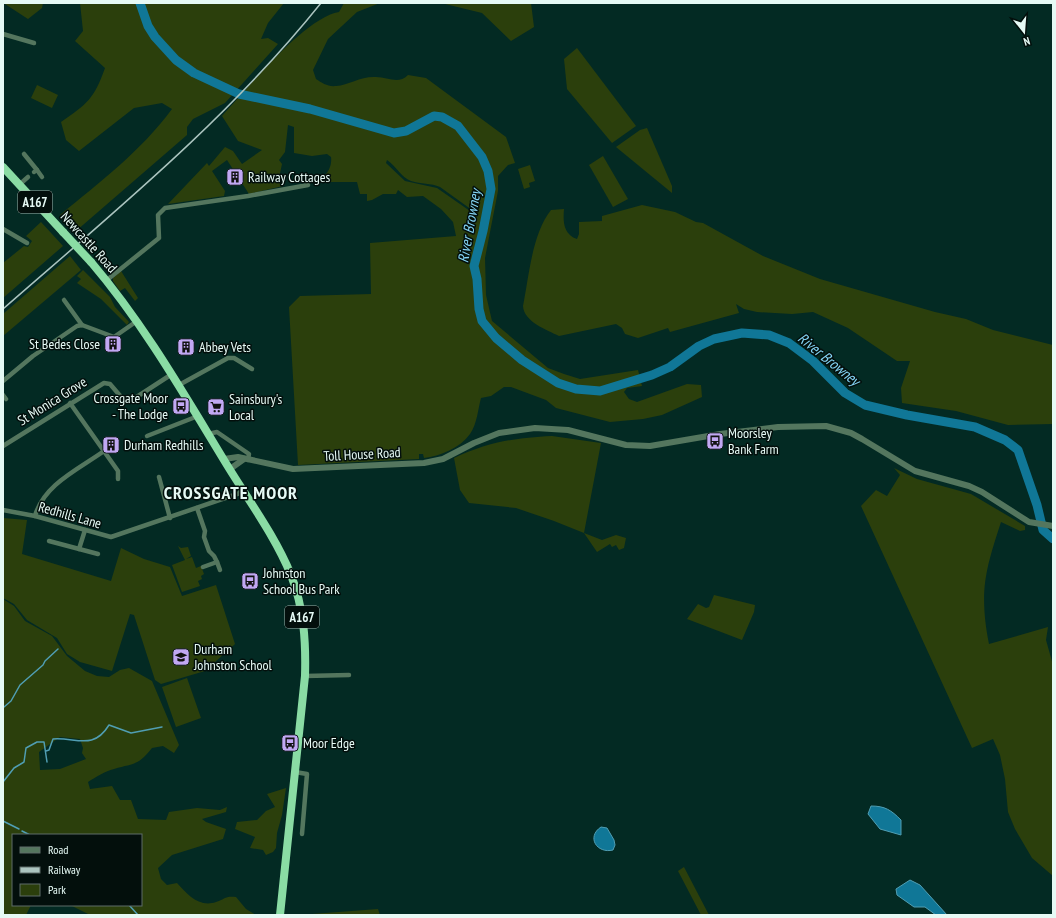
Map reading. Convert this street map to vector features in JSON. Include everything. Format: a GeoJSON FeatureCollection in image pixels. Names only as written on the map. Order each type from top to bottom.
{"type":"FeatureCollection","features":[{"type":"Feature","properties":{"kind":"highway","name":"Newcastle Road"},"geometry":{"type":"LineString","coordinates":[[3,167],[107,280],[137,321]]}},
{"type":"Feature","properties":{"kind":"highway","name":"A167"},"geometry":{"type":"LineString","coordinates":[[137,321],[179,385],[278,547],[296,589],[306,644],[305,676],[280,915]]}},
{"type":"Feature","properties":{"kind":"street"},"geometry":{"type":"LineString","coordinates":[[3,34],[34,43]]}},
{"type":"Feature","properties":{"kind":"street"},"geometry":{"type":"LineString","coordinates":[[24,154],[35,171],[42,177]]}},
{"type":"Feature","properties":{"kind":"street"},"geometry":{"type":"LineString","coordinates":[[19,185],[28,177]]}},
{"type":"Feature","properties":{"kind":"street"},"geometry":{"type":"LineString","coordinates":[[107,280],[159,238],[158,215],[165,208],[248,196],[308,185]]}},
{"type":"Feature","properties":{"kind":"street"},"geometry":{"type":"LineString","coordinates":[[3,229],[27,243]]}},
{"type":"Feature","properties":{"kind":"street"},"geometry":{"type":"LineString","coordinates":[[64,300],[82,325],[114,337],[137,321]]}},
{"type":"Feature","properties":{"kind":"street"},"geometry":{"type":"LineString","coordinates":[[3,381],[39,351],[70,329],[82,325]]}},
{"type":"Feature","properties":{"kind":"street"},"geometry":{"type":"LineString","coordinates":[[179,385],[228,358],[234,358],[252,369]]}},
{"type":"Feature","properties":{"kind":"street","name":"St Monica Grove"},"geometry":{"type":"LineString","coordinates":[[3,446],[104,383],[110,384],[122,398],[132,400],[172,374]]}},
{"type":"Feature","properties":{"kind":"street"},"geometry":{"type":"LineString","coordinates":[[70,403],[118,471],[118,478]]}},
{"type":"Feature","properties":{"kind":"street"},"geometry":{"type":"LineString","coordinates":[[147,436],[198,416]]}},
{"type":"Feature","properties":{"kind":"street","name":"Toll House Road"},"geometry":{"type":"LineString","coordinates":[[224,459],[231,457],[246,459],[293,469],[424,463],[450,456],[474,443],[499,433],[535,428],[568,430],[626,445],[650,446],[720,434],[778,427],[826,426],[852,433],[915,471],[969,486],[982,492],[1029,522],[1053,526]]}},
{"type":"Feature","properties":{"kind":"street"},"geometry":{"type":"LineString","coordinates":[[208,434],[217,432],[249,454],[246,459],[230,469]]}},
{"type":"Feature","properties":{"kind":"street"},"geometry":{"type":"LineString","coordinates":[[35,516],[38,506],[49,490],[104,451]]}},
{"type":"Feature","properties":{"kind":"street"},"geometry":{"type":"LineString","coordinates":[[159,477],[170,518]]}},
{"type":"Feature","properties":{"kind":"street","name":"Redhills Lane"},"geometry":{"type":"LineString","coordinates":[[3,510],[35,516],[110,537],[244,492]]}},
{"type":"Feature","properties":{"kind":"street"},"geometry":{"type":"LineString","coordinates":[[197,508],[205,531],[204,537],[209,551],[214,556],[220,570]]}},
{"type":"Feature","properties":{"kind":"street"},"geometry":{"type":"LineString","coordinates":[[79,549],[85,530]]}},
{"type":"Feature","properties":{"kind":"street"},"geometry":{"type":"LineString","coordinates":[[49,541],[98,554]]}},
{"type":"Feature","properties":{"kind":"street"},"geometry":{"type":"LineString","coordinates":[[203,567],[217,562]]}},
{"type":"Feature","properties":{"kind":"street"},"geometry":{"type":"LineString","coordinates":[[305,676],[349,675]]}},
{"type":"Feature","properties":{"kind":"street"},"geometry":{"type":"LineString","coordinates":[[295,772],[307,774],[302,834]]}},
{"type":"Feature","properties":{"kind":"green space"},"geometry":{"type":"Polygon","coordinates":[[[43,3],[42,8],[28,19],[5,4],[43,3]]]}},
{"type":"Feature","properties":{"kind":"green space"},"geometry":{"type":"Polygon","coordinates":[[[80,3],[284,3],[268,23],[261,39],[268,38],[278,44],[225,103],[193,119],[187,127],[187,135],[76,231],[60,215],[105,178],[147,139],[172,109],[162,103],[134,108],[79,151],[66,140],[61,122],[89,100],[97,87],[105,68],[75,41],[83,31],[80,3]]]}},
{"type":"Feature","properties":{"kind":"green space"},"geometry":{"type":"Polygon","coordinates":[[[344,3],[380,3],[357,12],[328,39],[313,70],[316,79],[333,86],[371,77],[400,80],[408,75],[426,78],[506,137],[515,163],[508,165],[498,176],[498,191],[485,258],[486,295],[492,321],[548,368],[564,374],[580,379],[638,370],[642,386],[627,388],[624,392],[629,399],[637,402],[687,384],[701,385],[702,397],[662,415],[643,419],[610,422],[556,408],[546,400],[511,387],[504,387],[491,396],[481,398],[476,421],[470,434],[461,443],[443,453],[424,458],[423,454],[419,454],[419,459],[298,465],[289,307],[300,296],[371,294],[370,243],[456,236],[453,222],[441,209],[423,196],[407,197],[398,190],[396,194],[383,194],[367,201],[367,194],[360,194],[357,182],[326,182],[323,176],[330,168],[331,157],[327,154],[312,156],[294,153],[294,127],[288,125],[285,152],[279,160],[282,164],[279,178],[280,182],[284,183],[283,186],[249,194],[227,160],[212,171],[225,191],[224,196],[168,204],[207,163],[209,166],[225,147],[233,151],[242,164],[262,150],[238,141],[222,116],[293,40],[309,27],[325,17],[339,12],[344,3]],[[387,160],[386,163],[405,181],[437,188],[470,211],[472,210],[440,187],[407,179],[387,160]]]}},
{"type":"Feature","properties":{"kind":"green space"},"geometry":{"type":"Polygon","coordinates":[[[441,3],[531,3],[534,27],[511,41],[482,13],[441,3]]]}},
{"type":"Feature","properties":{"kind":"green space"},"geometry":{"type":"Polygon","coordinates":[[[577,48],[636,126],[612,143],[567,89],[564,59],[577,48]]]}},
{"type":"Feature","properties":{"kind":"green space"},"geometry":{"type":"Polygon","coordinates":[[[37,85],[58,95],[52,108],[31,98],[37,85]]]}},
{"type":"Feature","properties":{"kind":"green space"},"geometry":{"type":"Polygon","coordinates":[[[647,128],[672,186],[672,193],[616,147],[640,130],[647,128]]]}},
{"type":"Feature","properties":{"kind":"green space"},"geometry":{"type":"Polygon","coordinates":[[[603,156],[628,199],[613,207],[589,165],[603,156]]]}},
{"type":"Feature","properties":{"kind":"green space"},"geometry":{"type":"Polygon","coordinates":[[[530,165],[535,181],[529,183],[530,187],[524,189],[518,169],[530,165]]]}},
{"type":"Feature","properties":{"kind":"green space"},"geometry":{"type":"Polygon","coordinates":[[[642,205],[675,212],[696,222],[703,223],[763,256],[820,279],[935,312],[966,319],[993,330],[1053,345],[1053,424],[1008,425],[956,411],[902,403],[901,388],[910,361],[897,361],[848,328],[813,312],[792,314],[757,312],[744,309],[736,304],[739,313],[670,332],[668,328],[638,338],[625,334],[622,328],[616,324],[559,336],[537,325],[527,317],[523,306],[529,269],[539,231],[551,210],[564,209],[564,222],[566,230],[572,237],[577,239],[579,234],[579,222],[602,221],[602,216],[642,205]]]}},
{"type":"Feature","properties":{"kind":"green space"},"geometry":{"type":"Polygon","coordinates":[[[41,222],[63,246],[3,298],[3,263],[24,246],[28,247],[32,241],[26,236],[41,222]]]}},
{"type":"Feature","properties":{"kind":"green space"},"geometry":{"type":"Polygon","coordinates":[[[70,256],[81,270],[3,336],[3,314],[70,256]]]}},
{"type":"Feature","properties":{"kind":"green space"},"geometry":{"type":"Polygon","coordinates":[[[83,270],[110,297],[115,307],[129,322],[127,325],[101,299],[77,283],[81,279],[77,276],[83,270]]]}},
{"type":"Feature","properties":{"kind":"green space"},"geometry":{"type":"Polygon","coordinates":[[[121,271],[138,298],[135,301],[125,288],[120,291],[113,281],[113,278],[121,271]]]}},
{"type":"Feature","properties":{"kind":"green space"},"geometry":{"type":"Polygon","coordinates":[[[552,436],[601,443],[584,533],[516,508],[469,503],[460,490],[454,458],[479,448],[502,442],[525,438],[552,436]]]}},
{"type":"Feature","properties":{"kind":"green space"},"geometry":{"type":"Polygon","coordinates":[[[894,468],[917,479],[971,494],[1025,526],[1025,530],[1020,531],[1001,522],[991,554],[985,582],[984,610],[989,644],[1048,627],[1046,640],[1053,665],[1053,876],[1032,858],[1015,829],[1008,812],[1005,779],[1000,755],[993,739],[972,748],[861,506],[876,490],[887,496],[900,475],[894,468]]]}},
{"type":"Feature","properties":{"kind":"green space"},"geometry":{"type":"Polygon","coordinates":[[[3,518],[27,520],[22,554],[111,581],[121,548],[144,559],[170,567],[182,596],[216,585],[235,644],[205,671],[161,684],[155,680],[134,615],[130,614],[112,671],[80,662],[67,654],[57,638],[27,620],[14,604],[3,598],[3,518]]]}},
{"type":"Feature","properties":{"kind":"green space"},"geometry":{"type":"Polygon","coordinates":[[[584,533],[602,540],[616,535],[626,538],[624,548],[619,550],[616,545],[612,547],[610,544],[597,552],[584,533]]]}},
{"type":"Feature","properties":{"kind":"green space"},"geometry":{"type":"Polygon","coordinates":[[[178,546],[181,548],[188,547],[191,556],[186,559],[192,557],[196,568],[201,566],[204,574],[201,576],[202,579],[198,581],[200,586],[182,592],[172,565],[185,560],[178,546]]]}},
{"type":"Feature","properties":{"kind":"green space"},"geometry":{"type":"Polygon","coordinates":[[[714,595],[755,605],[754,612],[742,640],[687,619],[698,604],[706,608],[709,607],[714,595]]]}},
{"type":"Feature","properties":{"kind":"green space"},"geometry":{"type":"Polygon","coordinates":[[[3,599],[14,606],[25,621],[52,636],[67,656],[85,671],[97,676],[109,677],[120,670],[129,668],[152,681],[179,745],[174,753],[163,746],[152,748],[139,761],[107,771],[88,782],[90,789],[112,786],[120,800],[131,800],[138,819],[166,820],[169,812],[197,808],[220,810],[227,807],[226,812],[202,819],[206,822],[226,829],[223,839],[172,855],[158,868],[161,879],[167,885],[177,883],[189,895],[199,902],[210,903],[227,897],[236,897],[246,909],[256,915],[90,915],[72,906],[142,906],[142,834],[12,834],[12,906],[30,906],[26,915],[3,915],[3,599]],[[60,737],[39,752],[40,770],[60,769],[86,759],[82,753],[83,748],[80,739],[60,737]]]}},
{"type":"Feature","properties":{"kind":"green space"},"geometry":{"type":"Polygon","coordinates":[[[187,678],[201,718],[176,727],[162,687],[187,678]]]}},
{"type":"Feature","properties":{"kind":"green space"},"geometry":{"type":"Polygon","coordinates":[[[286,788],[282,815],[277,833],[276,848],[273,852],[266,855],[263,850],[250,848],[255,837],[235,829],[237,822],[257,820],[266,811],[275,807],[267,794],[286,788]]]}},
{"type":"Feature","properties":{"kind":"green space"},"geometry":{"type":"Polygon","coordinates":[[[684,867],[709,915],[701,915],[678,871],[684,867]]]}},
{"type":"Feature","properties":{"kind":"green space"},"geometry":{"type":"Polygon","coordinates":[[[378,909],[380,915],[312,915],[312,914],[378,909]]]}},
{"type":"Feature","properties":{"kind":"water"},"geometry":{"type":"Polygon","coordinates":[[[871,806],[884,808],[891,811],[901,820],[901,835],[880,829],[868,814],[871,806]]]}},
{"type":"Feature","properties":{"kind":"water"},"geometry":{"type":"Polygon","coordinates":[[[601,827],[607,828],[614,840],[615,845],[613,850],[602,850],[595,844],[594,835],[601,827]]]}},
{"type":"Feature","properties":{"kind":"water"},"geometry":{"type":"Polygon","coordinates":[[[910,880],[920,885],[947,915],[936,915],[925,907],[914,907],[897,895],[896,889],[910,880]]]}},
{"type":"Feature","properties":{"kind":"waterway","name":"River Browney"},"geometry":{"type":"LineString","coordinates":[[140,3],[148,26],[155,37],[176,60],[194,73],[239,94],[310,109],[394,133],[406,131],[434,116],[442,117],[458,126],[482,157],[488,171],[491,189],[483,231],[474,266],[477,279],[479,309],[482,321],[496,338],[522,360],[558,383],[576,389],[600,391],[652,375],[670,367],[699,346],[714,339],[742,333],[769,335],[789,343],[813,361],[845,393],[865,405],[907,415],[975,427],[1005,440],[1018,450],[1037,505],[1043,530],[1053,539]]}},
{"type":"Feature","properties":{"kind":"waterway"},"geometry":{"type":"LineString","coordinates":[[4,707],[11,701],[20,685],[43,665],[45,661],[58,649]]}},
{"type":"Feature","properties":{"kind":"waterway"},"geometry":{"type":"LineString","coordinates":[[46,751],[49,750],[53,739],[90,740],[97,738],[109,725],[131,733],[162,727]]}},
{"type":"Feature","properties":{"kind":"waterway"},"geometry":{"type":"LineString","coordinates":[[3,782],[14,768],[24,762],[26,748],[37,742],[44,742],[47,762]]}},
{"type":"Feature","properties":{"kind":"waterway"},"geometry":{"type":"LineString","coordinates":[[3,821],[19,829]]}},
{"type":"Feature","properties":{"kind":"waterway"},"geometry":{"type":"LineString","coordinates":[[22,831],[28,834]]}},
{"type":"Feature","properties":{"kind":"waterway"},"geometry":{"type":"LineString","coordinates":[[130,906],[138,915]]}},
{"type":"Feature","properties":{"kind":"railway"},"geometry":{"type":"LineString","coordinates":[[3,309],[128,200],[209,125],[248,86],[321,3]]}},
{"type":"Feature","properties":{"kind":"place","name":"Railway Cottages"},"geometry":{"type":"Point","coordinates":[235,177]}},
{"type":"Feature","properties":{"kind":"place","name":"St Bedes Close"},"geometry":{"type":"Point","coordinates":[113,344]}},
{"type":"Feature","properties":{"kind":"place","name":"Abbey Vets"},"geometry":{"type":"Point","coordinates":[186,347]}},
{"type":"Feature","properties":{"kind":"place","name":"Crossgate Moor - The Lodge"},"geometry":{"type":"Point","coordinates":[181,406]}},
{"type":"Feature","properties":{"kind":"place","name":"Sainsbury's Local"},"geometry":{"type":"Point","coordinates":[216,407]}},
{"type":"Feature","properties":{"kind":"place","name":"Moorsley Bank Farm"},"geometry":{"type":"Point","coordinates":[715,441]}},
{"type":"Feature","properties":{"kind":"place","name":"Durham Redhills"},"geometry":{"type":"Point","coordinates":[111,445]}},
{"type":"Feature","properties":{"kind":"place","name":"Johnston School Bus Park"},"geometry":{"type":"Point","coordinates":[250,581]}},
{"type":"Feature","properties":{"kind":"place","name":"Durham Johnston School"},"geometry":{"type":"Point","coordinates":[181,657]}},
{"type":"Feature","properties":{"kind":"place","name":"Moor Edge"},"geometry":{"type":"Point","coordinates":[290,743]}},
{"type":"Feature","properties":{"kind":"district","name":"CROSSGATE MOOR"},"geometry":{"type":"Point","coordinates":[231,492]}}]}
